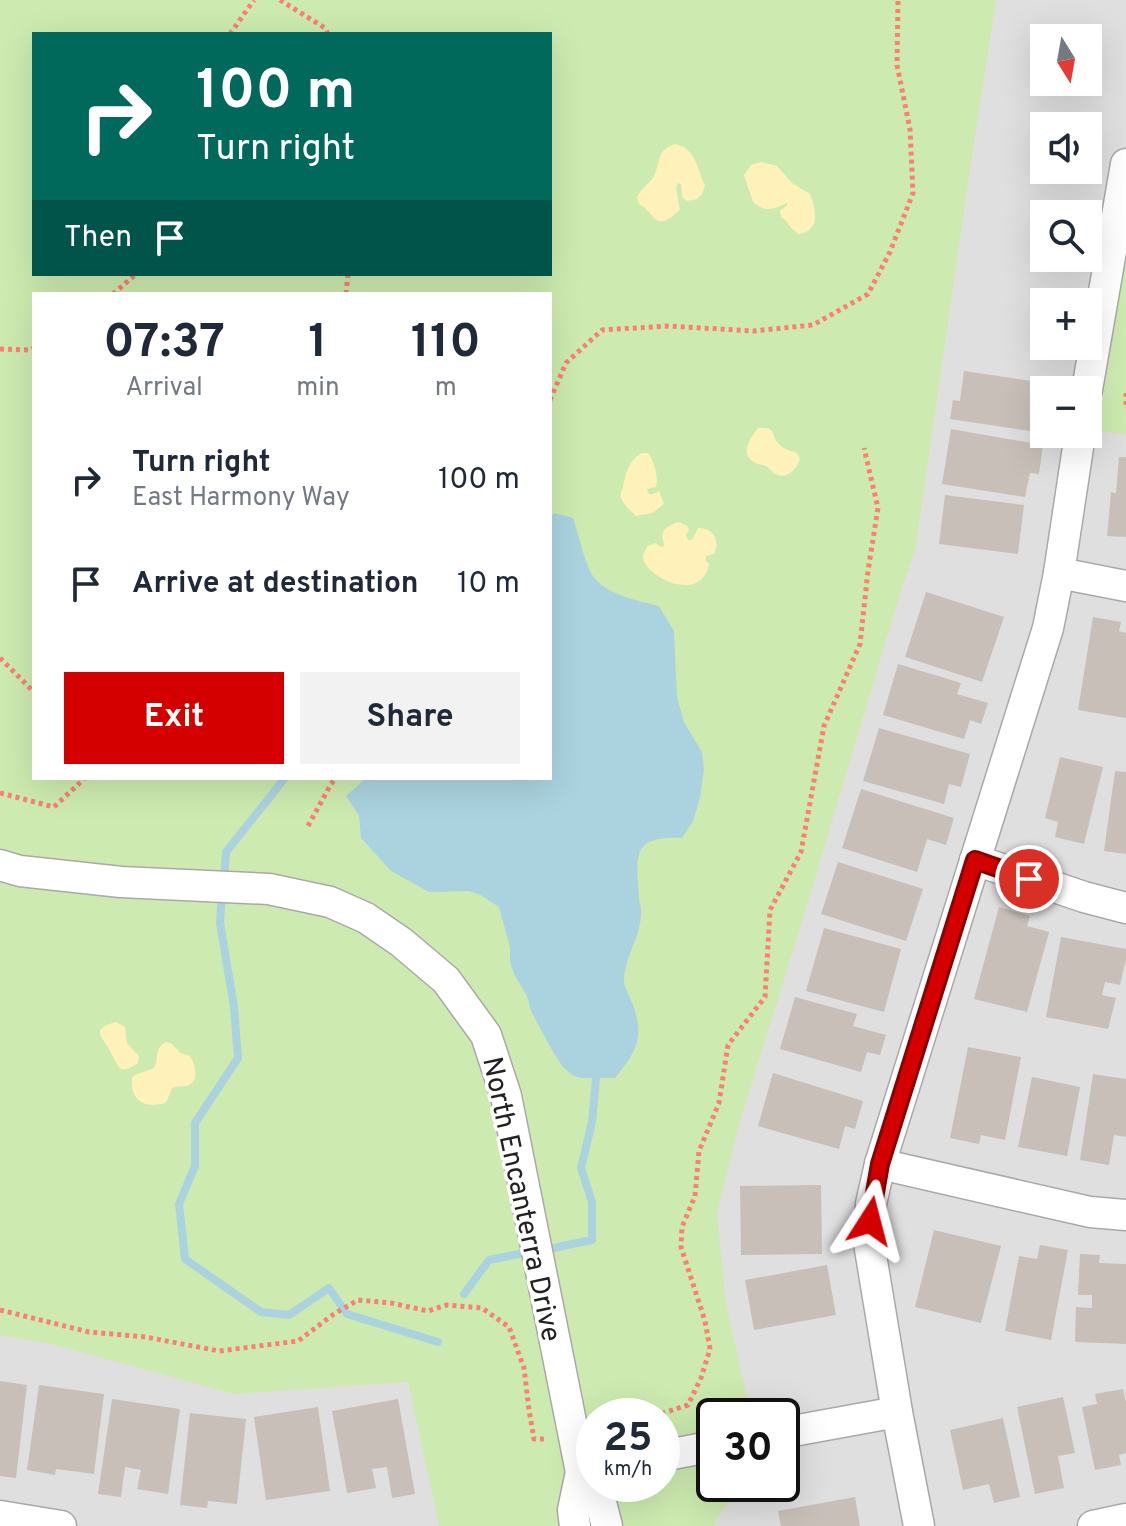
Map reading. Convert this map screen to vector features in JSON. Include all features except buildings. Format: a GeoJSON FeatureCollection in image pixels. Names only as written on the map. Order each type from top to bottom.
{"type":"FeatureCollection","features":[{"type":"Feature","properties":{"kind":"street"},"geometry":{"type":"LineString","coordinates":[[1089,376],[1126,164]]}},
{"type":"Feature","properties":{"kind":"street"},"geometry":{"type":"LineString","coordinates":[[919,1526],[868,1237],[871,1204],[880,1164],[1048,628],[1078,448]]}},
{"type":"Feature","properties":{"kind":"street"},"geometry":{"type":"LineString","coordinates":[[1059,573],[1126,586]]}},
{"type":"Feature","properties":{"kind":"street"},"geometry":{"type":"LineString","coordinates":[[975,860],[1126,908]]}},
{"type":"Feature","properties":{"kind":"street","name":"North Encanterra Drive"},"geometry":{"type":"LineString","coordinates":[[0,865],[20,871],[121,882],[269,889],[330,902],[366,918],[401,942],[446,980],[486,1035],[506,1096],[576,1440]]}},
{"type":"Feature","properties":{"kind":"street"},"geometry":{"type":"LineString","coordinates":[[880,1164],[1090,1212],[1126,1215]]}},
{"type":"Feature","properties":{"kind":"street"},"geometry":{"type":"LineString","coordinates":[[800,1430],[897,1412]]}},
{"type":"Feature","properties":{"kind":"street","name":"North Encanterra Drive"},"geometry":{"type":"LineString","coordinates":[[575,1526],[573,1510],[576,1502]]}},
{"type":"Feature","properties":{"kind":"street","name":"North Encanterra Drive"},"geometry":{"type":"LineString","coordinates":[[601,1502],[607,1526]]}},
{"type":"Feature","properties":{"kind":"street"},"geometry":{"type":"LineString","coordinates":[[0,1516],[61,1526]]}},
{"type":"Feature","properties":{"kind":"street"},"geometry":{"type":"LineString","coordinates":[[1093,1526],[1126,1519]]}},
{"type":"Feature","properties":{"kind":"path"},"geometry":{"type":"LineString","coordinates":[[231,32],[254,0]]}},
{"type":"Feature","properties":{"kind":"path"},"geometry":{"type":"LineString","coordinates":[[280,0],[327,32]]}},
{"type":"Feature","properties":{"kind":"path"},"geometry":{"type":"LineString","coordinates":[[552,395],[566,363],[602,330],[668,326],[753,331],[813,325],[868,294],[890,252],[913,193],[910,129],[897,65],[898,0]]}},
{"type":"Feature","properties":{"kind":"path"},"geometry":{"type":"LineString","coordinates":[[115,292],[134,276]]}},
{"type":"Feature","properties":{"kind":"path"},"geometry":{"type":"LineString","coordinates":[[0,349],[32,349]]}},
{"type":"Feature","properties":{"kind":"path"},"geometry":{"type":"LineString","coordinates":[[1126,393],[1126,408]]}},
{"type":"Feature","properties":{"kind":"path"},"geometry":{"type":"LineString","coordinates":[[680,1408],[688,1405],[710,1349],[705,1321],[681,1247],[682,1227],[695,1196],[699,1151],[719,1103],[728,1045],[765,997],[770,910],[801,852],[824,726],[860,644],[878,508],[864,448]]}},
{"type":"Feature","properties":{"kind":"path"},"geometry":{"type":"LineString","coordinates":[[0,658],[32,690]]}},
{"type":"Feature","properties":{"kind":"path"},"geometry":{"type":"LineString","coordinates":[[0,793],[54,807],[83,780]]}},
{"type":"Feature","properties":{"kind":"path"},"geometry":{"type":"LineString","coordinates":[[308,826],[334,780]]}},
{"type":"Feature","properties":{"kind":"path"},"geometry":{"type":"LineString","coordinates":[[0,1310],[89,1332],[146,1337],[219,1351],[298,1341],[358,1300],[428,1311],[447,1305],[482,1308],[509,1327],[524,1368],[534,1439],[574,1435]]}},
{"type":"Feature","properties":{"kind":"shaded area"},"geometry":{"type":"Polygon","coordinates":[[[0,0],[1126,0],[1126,1526],[0,1526],[0,0]]]}},
{"type":"Feature","properties":{"kind":"green space"},"geometry":{"type":"Polygon","coordinates":[[[0,0],[996,0],[915,552],[740,1121],[717,1213],[726,1304],[747,1398],[696,1398],[696,1502],[731,1502],[722,1511],[715,1526],[439,1526],[408,1382],[234,1394],[47,1343],[0,1335],[0,0]]]}},
{"type":"Feature","properties":{"kind":"green space"},"geometry":{"type":"Polygon","coordinates":[[[1126,249],[1126,434],[1102,431],[1102,405],[1126,249]]]}},
{"type":"Feature","properties":{"kind":"sand"},"geometry":{"type":"Polygon","coordinates":[[[675,144],[692,155],[705,185],[697,199],[687,201],[682,197],[681,184],[678,183],[680,210],[665,221],[660,221],[639,204],[637,197],[654,176],[661,154],[675,144]]]}},
{"type":"Feature","properties":{"kind":"sand"},"geometry":{"type":"Polygon","coordinates":[[[761,162],[777,166],[792,183],[810,194],[815,218],[814,224],[806,232],[799,234],[781,217],[780,210],[787,203],[770,209],[753,202],[744,175],[751,165],[761,162]]]}},
{"type":"Feature","properties":{"kind":"sand"},"geometry":{"type":"Polygon","coordinates":[[[758,428],[771,430],[780,445],[797,453],[800,459],[791,472],[784,476],[773,473],[747,454],[748,445],[758,428]]]}},
{"type":"Feature","properties":{"kind":"sand"},"geometry":{"type":"Polygon","coordinates":[[[642,453],[648,453],[656,474],[656,487],[647,489],[648,493],[651,495],[659,491],[664,504],[652,513],[636,516],[620,495],[628,468],[642,453]]]}},
{"type":"Feature","properties":{"kind":"sand"},"geometry":{"type":"Polygon","coordinates":[[[679,522],[689,530],[686,535],[688,540],[692,540],[698,528],[712,533],[717,544],[714,554],[706,556],[709,564],[704,576],[695,583],[685,585],[673,583],[652,572],[643,557],[648,546],[655,543],[664,546],[664,531],[679,522]]]}},
{"type":"Feature","properties":{"kind":"sand"},"geometry":{"type":"Polygon","coordinates":[[[116,1022],[125,1027],[127,1043],[139,1056],[138,1063],[126,1069],[120,1068],[100,1034],[106,1025],[116,1022]]]}},
{"type":"Feature","properties":{"kind":"sand"},"geometry":{"type":"Polygon","coordinates":[[[166,1042],[180,1053],[190,1056],[195,1068],[194,1081],[172,1088],[164,1103],[154,1105],[139,1101],[134,1094],[132,1078],[154,1068],[158,1050],[166,1042]]]}},
{"type":"Feature","properties":{"kind":"water"},"geometry":{"type":"Polygon","coordinates":[[[554,513],[573,518],[588,567],[604,587],[621,596],[659,606],[674,631],[677,697],[684,722],[702,752],[704,769],[693,821],[682,838],[654,840],[646,844],[638,859],[641,915],[624,981],[637,1017],[638,1036],[633,1052],[615,1078],[581,1078],[563,1067],[514,974],[499,907],[469,891],[429,892],[391,871],[361,838],[359,816],[346,796],[364,780],[552,780],[554,513]]]}},
{"type":"Feature","properties":{"kind":"waterway"},"geometry":{"type":"LineString","coordinates":[[224,880],[226,852],[283,780]]}},
{"type":"Feature","properties":{"kind":"waterway"},"geometry":{"type":"LineString","coordinates":[[222,894],[220,923],[234,1007],[238,1058],[195,1123],[195,1166],[179,1204],[185,1259],[261,1312],[289,1315],[329,1288],[347,1314],[438,1342]]}},
{"type":"Feature","properties":{"kind":"waterway"},"geometry":{"type":"LineString","coordinates":[[543,1250],[592,1240],[592,1202],[581,1168],[592,1122],[596,1079]]}},
{"type":"Feature","properties":{"kind":"waterway"},"geometry":{"type":"LineString","coordinates":[[464,1294],[489,1260],[529,1252]]}},
{"type":"Feature","properties":{"kind":"route"},"geometry":{"type":"LineString","coordinates":[[870,1221],[880,1164],[975,860],[1029,879]]}}]}
